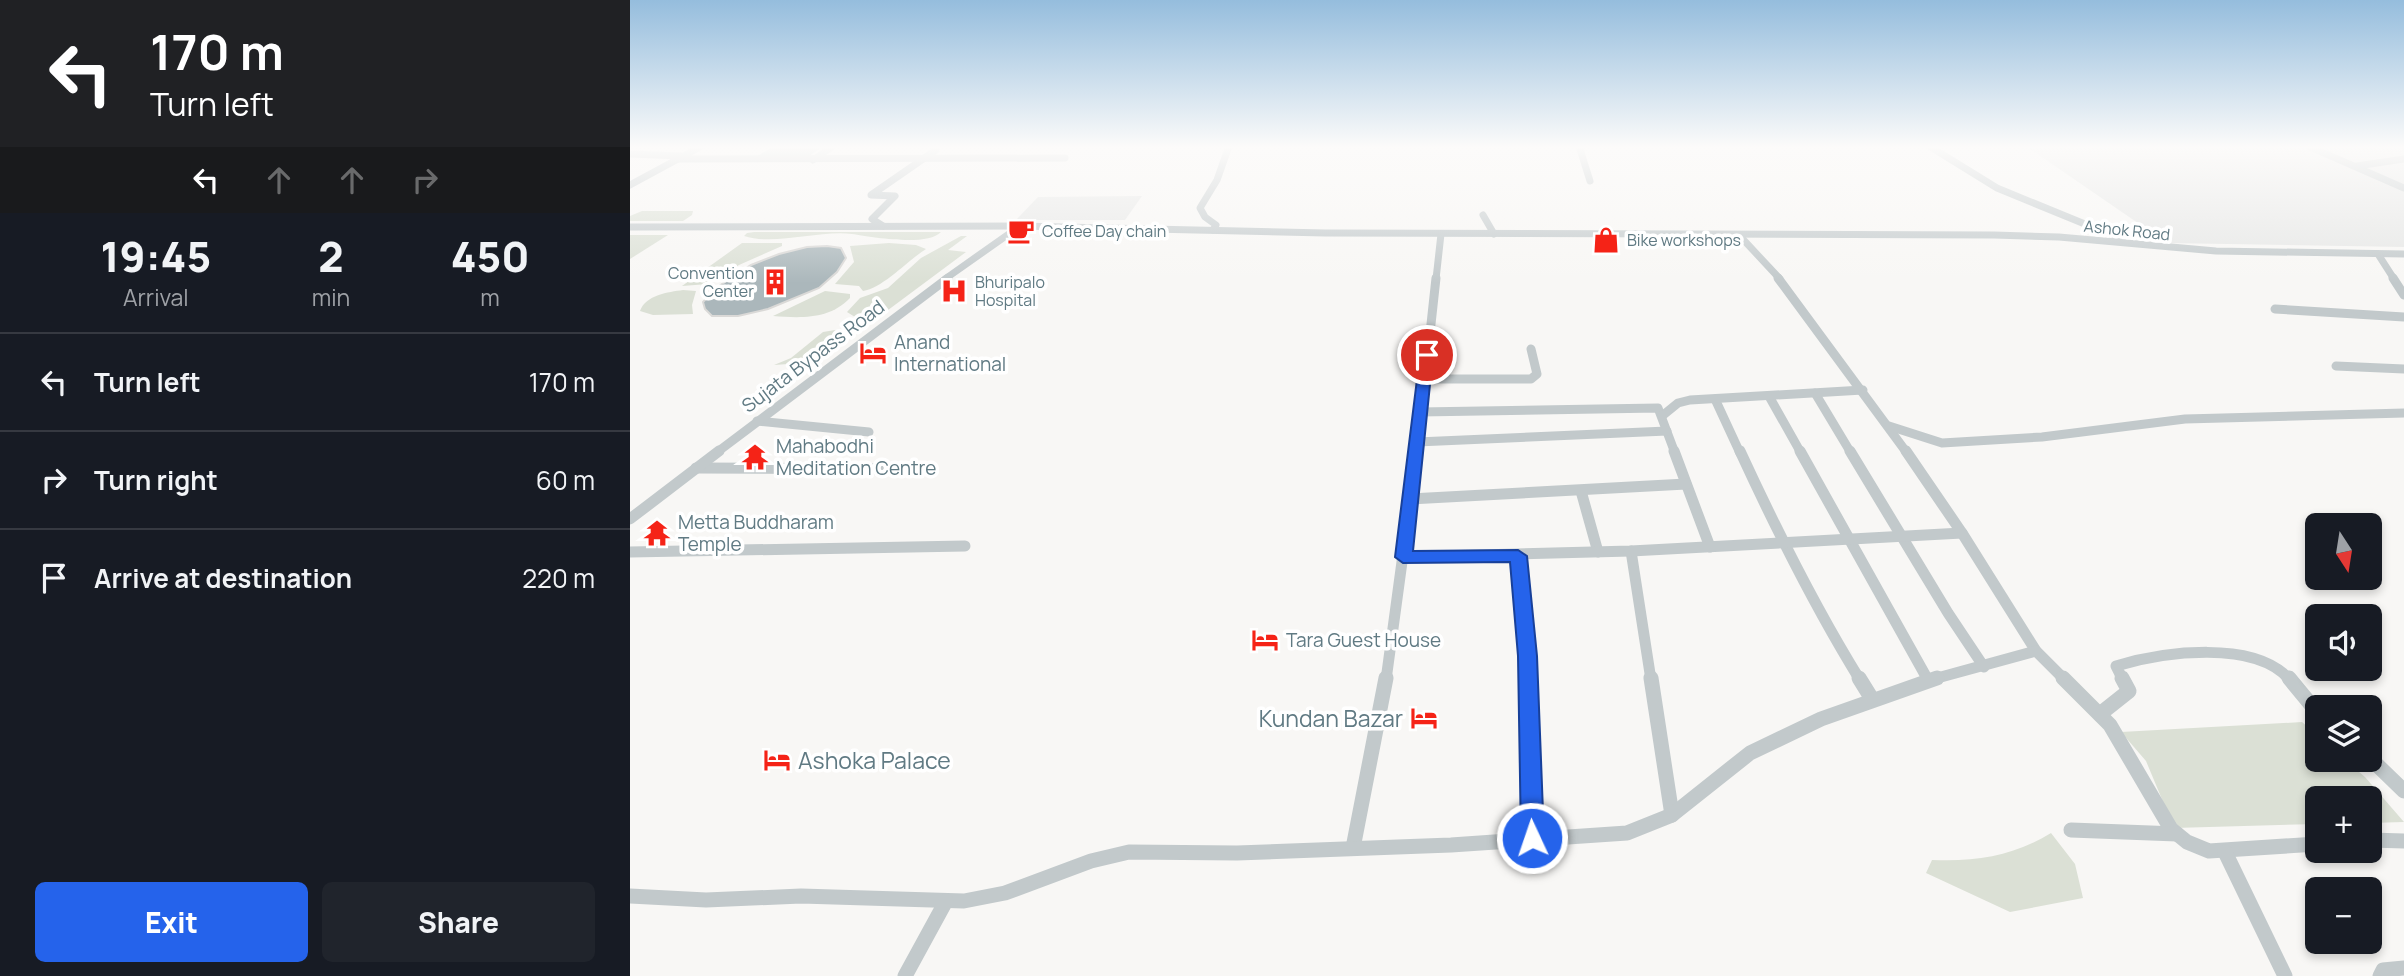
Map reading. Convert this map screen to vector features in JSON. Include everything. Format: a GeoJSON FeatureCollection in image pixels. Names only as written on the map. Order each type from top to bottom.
{"type":"FeatureCollection","features":[{"type":"Feature","properties":{"kind":"street"},"geometry":{"type":"LineString","coordinates":[[877,192],[872,195],[895,196],[872,219],[883,226]]}},
{"type":"Feature","properties":{"kind":"street"},"geometry":{"type":"LineString","coordinates":[[1210,192],[1200,208],[1205,218],[1216,225],[1213,230]]}},
{"type":"Feature","properties":{"kind":"street"},"geometry":{"type":"LineString","coordinates":[[2001,192],[2138,245]]}},
{"type":"Feature","properties":{"kind":"street"},"geometry":{"type":"LineString","coordinates":[[1483,215],[1494,234]]}},
{"type":"Feature","properties":{"kind":"street","name":"Ashok Road"},"geometry":{"type":"LineString","coordinates":[[630,227],[1020,226],[1441,234],[1994,235],[2059,237],[2217,251],[2404,254]]}},
{"type":"Feature","properties":{"kind":"street","name":"Sujata Bypass Road"},"geometry":{"type":"LineString","coordinates":[[630,519],[893,317],[1020,226]]}},
{"type":"Feature","properties":{"kind":"street"},"geometry":{"type":"LineString","coordinates":[[1353,848],[1372,762],[1403,557],[1441,234]]}},
{"type":"Feature","properties":{"kind":"street"},"geometry":{"type":"LineString","coordinates":[[1739,235],[1772,268],[1889,426],[1962,533],[2036,651],[2100,714],[2122,745],[2164,821],[2198,848],[2225,852],[2305,845]]}},
{"type":"Feature","properties":{"kind":"street"},"geometry":{"type":"LineString","coordinates":[[2378,254],[2404,295]]}},
{"type":"Feature","properties":{"kind":"street"},"geometry":{"type":"LineString","coordinates":[[2275,309],[2404,317]]}},
{"type":"Feature","properties":{"kind":"street"},"geometry":{"type":"LineString","coordinates":[[1424,379],[1531,379],[1537,373],[1531,349]]}},
{"type":"Feature","properties":{"kind":"street"},"geometry":{"type":"LineString","coordinates":[[2336,366],[2404,369]]}},
{"type":"Feature","properties":{"kind":"street"},"geometry":{"type":"LineString","coordinates":[[1662,416],[1682,401],[1770,398],[1863,390]]}},
{"type":"Feature","properties":{"kind":"street"},"geometry":{"type":"LineString","coordinates":[[1815,393],[1984,667]]}},
{"type":"Feature","properties":{"kind":"street"},"geometry":{"type":"LineString","coordinates":[[1770,398],[1928,680]]}},
{"type":"Feature","properties":{"kind":"street"},"geometry":{"type":"LineString","coordinates":[[1715,399],[1783,543],[1833,637],[1872,699]]}},
{"type":"Feature","properties":{"kind":"street"},"geometry":{"type":"LineString","coordinates":[[1420,412],[1658,408],[1710,547]]}},
{"type":"Feature","properties":{"kind":"street"},"geometry":{"type":"LineString","coordinates":[[1889,426],[1942,443],[2042,437],[2185,419],[2404,413]]}},
{"type":"Feature","properties":{"kind":"street"},"geometry":{"type":"LineString","coordinates":[[757,421],[869,432]]}},
{"type":"Feature","properties":{"kind":"street"},"geometry":{"type":"LineString","coordinates":[[1416,442],[1667,430]]}},
{"type":"Feature","properties":{"kind":"street"},"geometry":{"type":"LineString","coordinates":[[696,468],[905,469]]}},
{"type":"Feature","properties":{"kind":"street"},"geometry":{"type":"LineString","coordinates":[[1410,499],[1686,484]]}},
{"type":"Feature","properties":{"kind":"street"},"geometry":{"type":"LineString","coordinates":[[1581,491],[1598,552]]}},
{"type":"Feature","properties":{"kind":"street"},"geometry":{"type":"LineString","coordinates":[[1403,557],[1518,556],[1962,533]]}},
{"type":"Feature","properties":{"kind":"street"},"geometry":{"type":"LineString","coordinates":[[630,552],[965,546]]}},
{"type":"Feature","properties":{"kind":"street"},"geometry":{"type":"LineString","coordinates":[[1631,551],[1672,815]]}},
{"type":"Feature","properties":{"kind":"street"},"geometry":{"type":"LineString","coordinates":[[1518,556],[1528,656],[1532,838]]}},
{"type":"Feature","properties":{"kind":"street"},"geometry":{"type":"LineString","coordinates":[[630,896],[706,900],[802,896],[946,901],[985,898],[1005,893],[1091,861],[1129,852],[1194,854],[1353,848],[1532,838],[1583,838],[1627,833],[1672,815],[1750,753],[1821,719],[1928,680],[2036,651]]}},
{"type":"Feature","properties":{"kind":"street"},"geometry":{"type":"LineString","coordinates":[[2100,714],[2129,691],[2116,666],[2161,654],[2183,652],[2272,663],[2305,699]]}},
{"type":"Feature","properties":{"kind":"street"},"geometry":{"type":"LineString","coordinates":[[2382,770],[2404,791]]}},
{"type":"Feature","properties":{"kind":"street"},"geometry":{"type":"LineString","coordinates":[[2071,830],[2177,834]]}},
{"type":"Feature","properties":{"kind":"street"},"geometry":{"type":"LineString","coordinates":[[2382,840],[2404,841]]}},
{"type":"Feature","properties":{"kind":"street"},"geometry":{"type":"LineString","coordinates":[[2225,852],[2286,976]]}},
{"type":"Feature","properties":{"kind":"street"},"geometry":{"type":"LineString","coordinates":[[905,976],[946,901]]}},
{"type":"Feature","properties":{"kind":"street"},"geometry":{"type":"LineString","coordinates":[[2380,976],[2383,970],[2404,968]]}},
{"type":"Feature","properties":{"kind":"shaded area"},"geometry":{"type":"Polygon","coordinates":[[[2092,192],[2404,192],[2404,247],[2167,243],[2092,192]]]}},
{"type":"Feature","properties":{"kind":"shaded area"},"geometry":{"type":"Polygon","coordinates":[[[1142,196],[1125,220],[1016,220],[1038,197],[1142,196]]]}},
{"type":"Feature","properties":{"kind":"shaded area"},"geometry":{"type":"Polygon","coordinates":[[[642,211],[693,211],[692,215],[683,221],[630,221],[630,216],[642,211]]]}},
{"type":"Feature","properties":{"kind":"shaded area"},"geometry":{"type":"Polygon","coordinates":[[[754,232],[941,232],[934,237],[912,240],[839,233],[783,239],[744,236],[754,232]]]}},
{"type":"Feature","properties":{"kind":"shaded area"},"geometry":{"type":"Polygon","coordinates":[[[630,235],[668,235],[630,259],[630,235]]]}},
{"type":"Feature","properties":{"kind":"shaded area"},"geometry":{"type":"Polygon","coordinates":[[[961,236],[967,236],[948,250],[966,252],[880,316],[855,317],[847,312],[860,298],[888,288],[921,258],[961,236]]]}},
{"type":"Feature","properties":{"kind":"shaded area"},"geometry":{"type":"Polygon","coordinates":[[[742,243],[782,243],[782,246],[739,265],[708,284],[682,286],[742,243]]]}},
{"type":"Feature","properties":{"kind":"shaded area"},"geometry":{"type":"Polygon","coordinates":[[[889,243],[916,245],[926,249],[887,280],[871,289],[863,291],[859,286],[835,284],[854,262],[850,246],[889,243]]]}},
{"type":"Feature","properties":{"kind":"shaded area"},"geometry":{"type":"Polygon","coordinates":[[[683,290],[696,291],[692,305],[693,314],[653,315],[640,311],[652,298],[683,290]]]}},
{"type":"Feature","properties":{"kind":"shaded area"},"geometry":{"type":"Polygon","coordinates":[[[825,291],[850,294],[850,298],[824,314],[804,317],[773,316],[825,291]]]}},
{"type":"Feature","properties":{"kind":"shaded area"},"geometry":{"type":"Polygon","coordinates":[[[845,331],[841,335],[854,334],[817,362],[774,365],[791,358],[823,332],[845,331]]]}},
{"type":"Feature","properties":{"kind":"shaded area"},"geometry":{"type":"Polygon","coordinates":[[[2302,722],[2305,725],[2305,772],[2359,772],[2373,786],[2305,786],[2305,824],[2174,828],[2146,761],[2121,732],[2302,722]]]}},
{"type":"Feature","properties":{"kind":"shaded area"},"geometry":{"type":"Polygon","coordinates":[[[2382,797],[2404,822],[2382,823],[2382,797]]]}},
{"type":"Feature","properties":{"kind":"shaded area"},"geometry":{"type":"Polygon","coordinates":[[[2051,833],[2075,864],[2083,898],[2010,912],[1926,873],[1932,860],[1994,856],[2023,847],[2051,833]]]}},
{"type":"Feature","properties":{"kind":"building","name":"Convention Center"},"geometry":{"type":"Polygon","coordinates":[[[807,247],[841,248],[846,258],[837,272],[819,288],[768,309],[738,316],[712,316],[705,309],[703,302],[716,288],[751,265],[807,247]]]}},
{"type":"Feature","properties":{"kind":"place","name":"Coffee Day chain"},"geometry":{"type":"Point","coordinates":[1021,231]}},
{"type":"Feature","properties":{"kind":"place","name":"Bike workshops"},"geometry":{"type":"Point","coordinates":[1606,240]}},
{"type":"Feature","properties":{"kind":"place","name":"Convention Center"},"geometry":{"type":"Point","coordinates":[775,282]}},
{"type":"Feature","properties":{"kind":"place","name":"Bhuripalo Hospital"},"geometry":{"type":"Point","coordinates":[954,291]}},
{"type":"Feature","properties":{"kind":"place","name":"Anand International"},"geometry":{"type":"Point","coordinates":[873,353]}},
{"type":"Feature","properties":{"kind":"place","name":"Mahabodhi Meditation Centre"},"geometry":{"type":"Point","coordinates":[755,457]}},
{"type":"Feature","properties":{"kind":"place","name":"Metta Buddharam Temple"},"geometry":{"type":"Point","coordinates":[657,533]}},
{"type":"Feature","properties":{"kind":"place","name":"Tara Guest House"},"geometry":{"type":"Point","coordinates":[1265,640]}},
{"type":"Feature","properties":{"kind":"place","name":"Kundan Bazar"},"geometry":{"type":"Point","coordinates":[1424,718]}},
{"type":"Feature","properties":{"kind":"place","name":"Ashoka Palace"},"geometry":{"type":"Point","coordinates":[777,760]}},
{"type":"Feature","properties":{"kind":"route"},"geometry":{"type":"LineString","coordinates":[[1427,355],[1403,557],[1518,556],[1528,656],[1532,838]]}}]}
